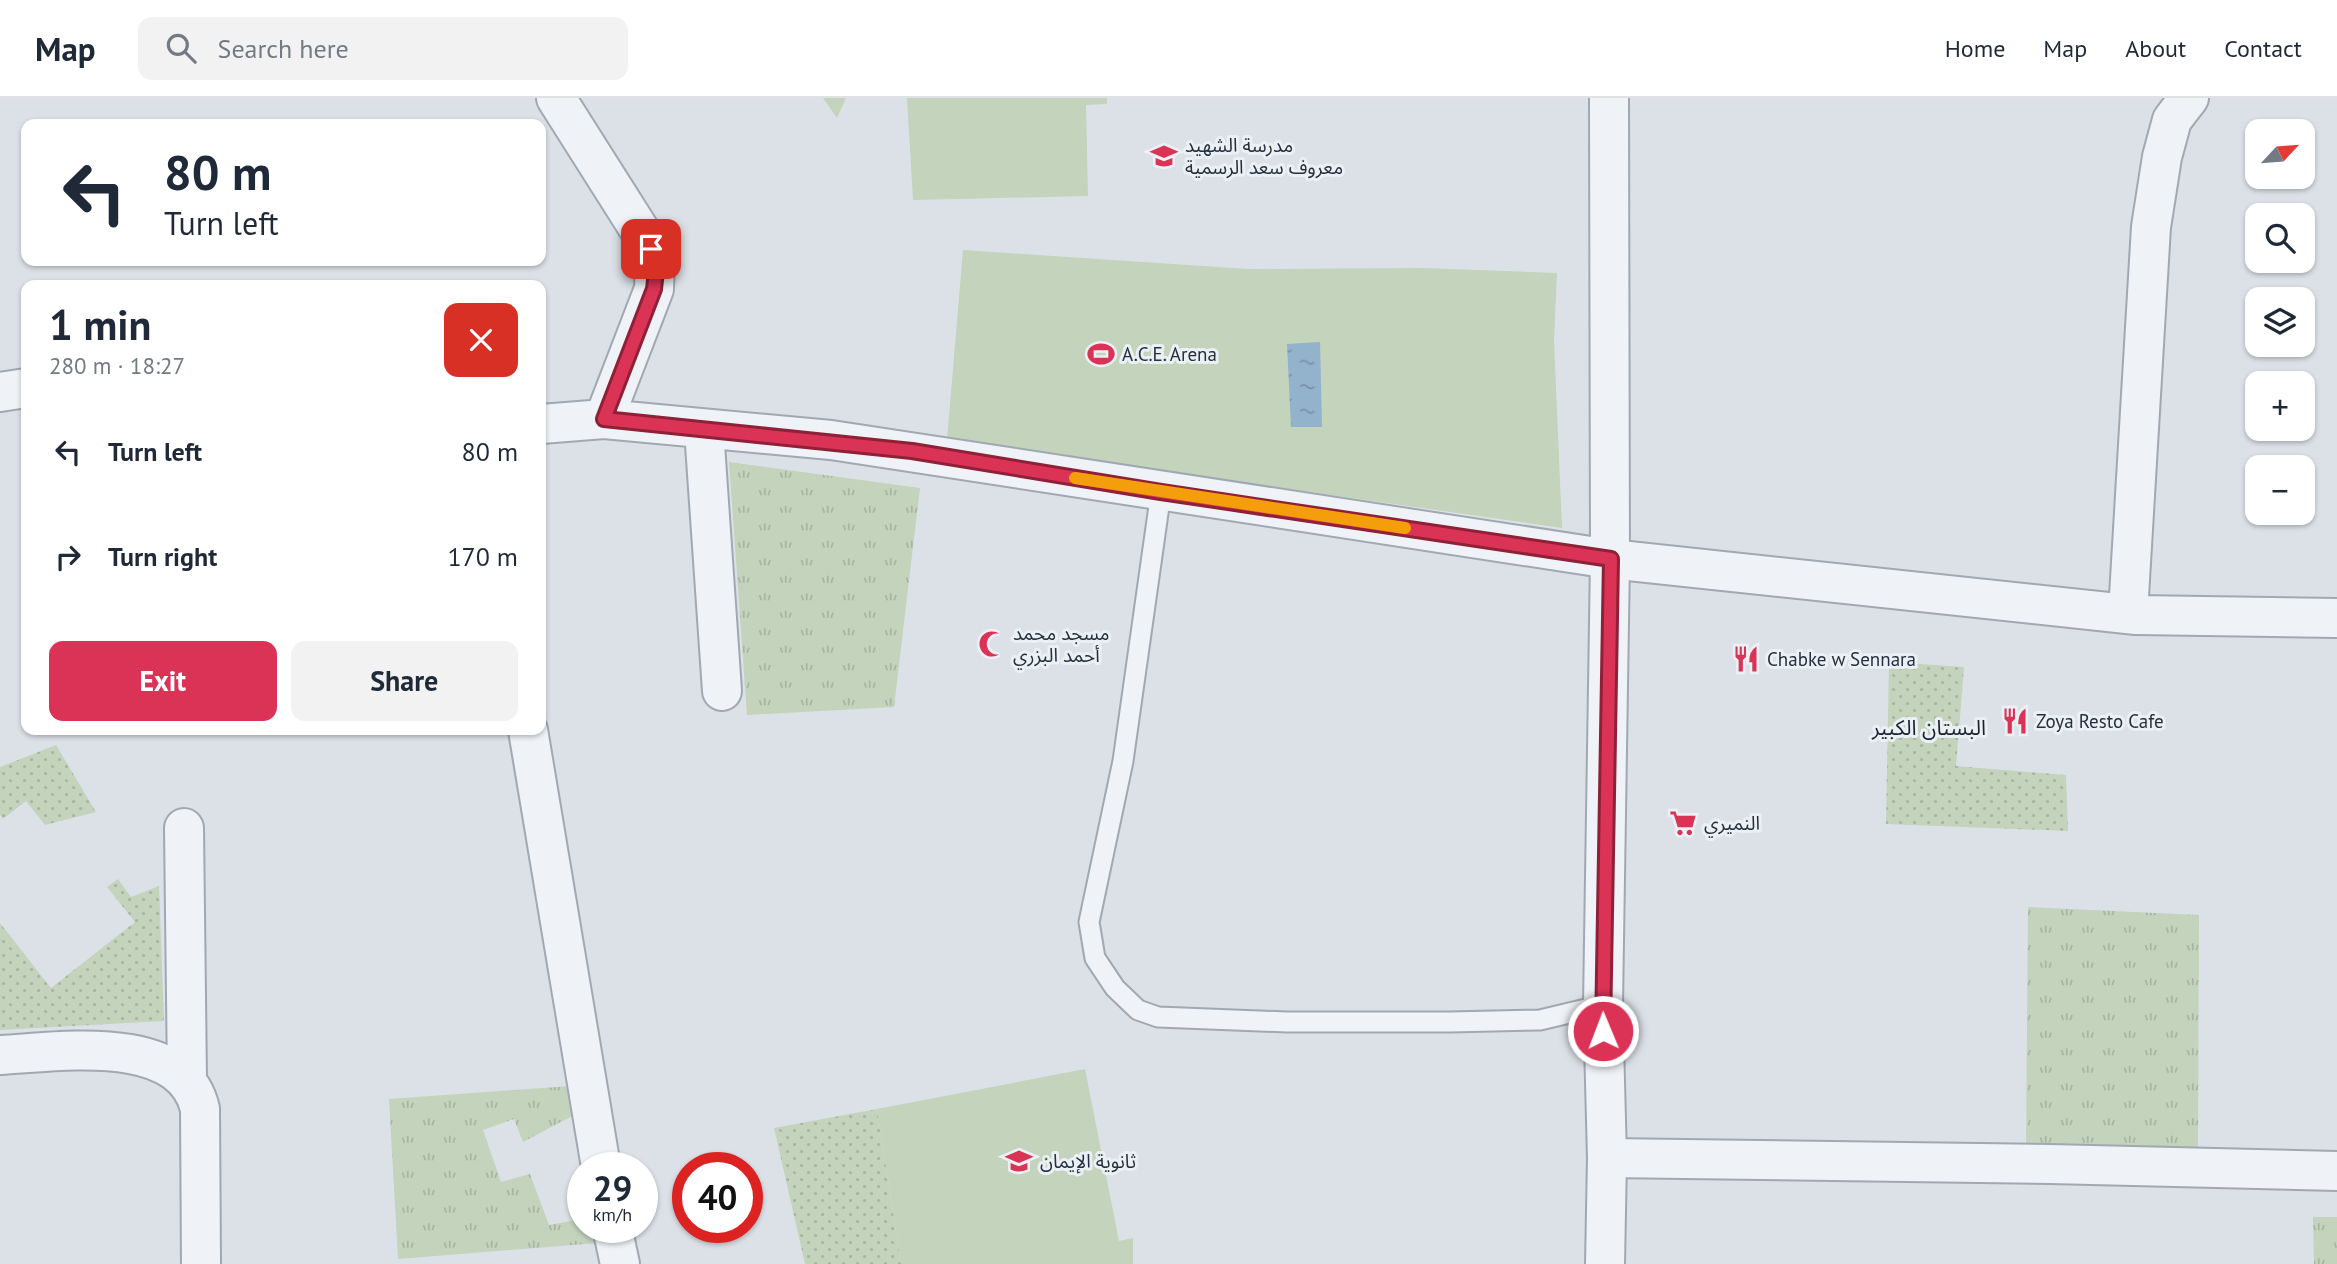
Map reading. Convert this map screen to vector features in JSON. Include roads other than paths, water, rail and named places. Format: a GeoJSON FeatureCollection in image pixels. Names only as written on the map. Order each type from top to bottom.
{"type":"FeatureCollection","features":[{"type":"Feature","properties":{"kind":"street"},"geometry":{"type":"LineString","coordinates":[[556,98],[644,237],[655,260],[654,289],[604,419]]}},
{"type":"Feature","properties":{"kind":"street"},"geometry":{"type":"LineString","coordinates":[[1605,1264],[1607,1158],[1603,1005],[1611,559],[1609,98]]}},
{"type":"Feature","properties":{"kind":"street"},"geometry":{"type":"LineString","coordinates":[[2128,613],[2151,226],[2162,158],[2172,120],[2189,98]]}},
{"type":"Feature","properties":{"kind":"street"},"geometry":{"type":"LineString","coordinates":[[0,392],[21,389]]}},
{"type":"Feature","properties":{"kind":"street"},"geometry":{"type":"LineString","coordinates":[[546,424],[604,419],[912,451],[1161,492],[1611,559],[2128,613],[2337,618]]}},
{"type":"Feature","properties":{"kind":"street"},"geometry":{"type":"LineString","coordinates":[[704,429],[722,691]]}},
{"type":"Feature","properties":{"kind":"street"},"geometry":{"type":"LineString","coordinates":[[529,735],[598,1152]]}},
{"type":"Feature","properties":{"kind":"street"},"geometry":{"type":"LineString","coordinates":[[184,828],[187,1079]]}},
{"type":"Feature","properties":{"kind":"street"},"geometry":{"type":"LineString","coordinates":[[0,1055],[76,1052],[151,1057],[187,1079],[196,1092],[200,1109],[201,1264]]}},
{"type":"Feature","properties":{"kind":"street"},"geometry":{"type":"LineString","coordinates":[[1607,1158],[2337,1171]]}},
{"type":"Feature","properties":{"kind":"street"},"geometry":{"type":"LineString","coordinates":[[615,1243],[620,1264]]}},
{"type":"Feature","properties":{"kind":"lane"},"geometry":{"type":"LineString","coordinates":[[1161,492],[1123,761],[1089,922],[1095,958],[1115,989],[1138,1010],[1158,1017],[1287,1022],[1540,1020],[1603,1005]]}},
{"type":"Feature","properties":{"kind":"water"},"geometry":{"type":"Polygon","coordinates":[[[1320,342],[1322,427],[1291,427],[1287,344],[1320,342]]]}},
{"type":"Feature","properties":{"kind":"place","name":"مدرسة الشهيد معروف سعد الرسمية"},"geometry":{"type":"Point","coordinates":[1164,156]}},
{"type":"Feature","properties":{"kind":"place","name":"A.C.E. Arena"},"geometry":{"type":"Point","coordinates":[1101,354]}},
{"type":"Feature","properties":{"kind":"place","name":"مسجد محمد أحمد البزري"},"geometry":{"type":"Point","coordinates":[992,644]}},
{"type":"Feature","properties":{"kind":"place","name":"Chabke w Sennara"},"geometry":{"type":"Point","coordinates":[1746,659]}},
{"type":"Feature","properties":{"kind":"place","name":"Zoya Resto Cafe"},"geometry":{"type":"Point","coordinates":[2015,721]}},
{"type":"Feature","properties":{"kind":"place","name":"النميري"},"geometry":{"type":"Point","coordinates":[1683,823]}},
{"type":"Feature","properties":{"kind":"place","name":"ثانوية الإيمان"},"geometry":{"type":"Point","coordinates":[1019,1161]}},
{"type":"Feature","properties":{"kind":"district","name":"البستان الكبير"},"geometry":{"type":"Point","coordinates":[1929,727]}}]}
